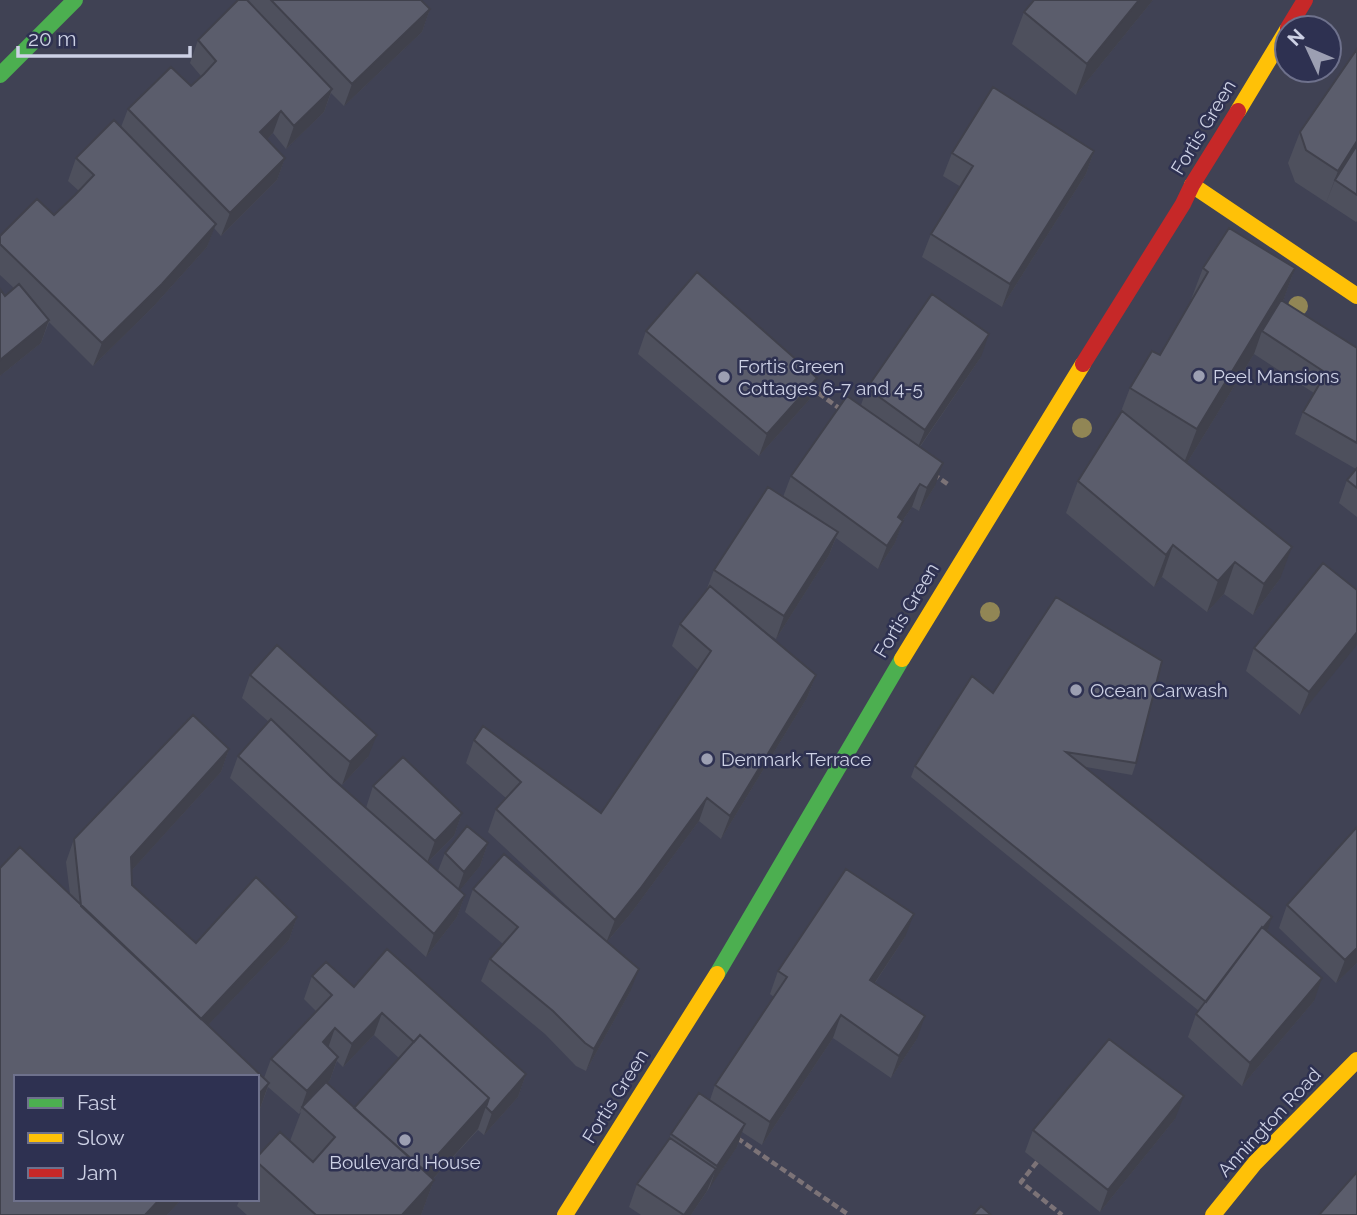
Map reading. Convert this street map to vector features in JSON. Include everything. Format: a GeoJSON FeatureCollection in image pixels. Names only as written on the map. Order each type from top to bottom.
{"type":"FeatureCollection","features":[{"type":"Feature","properties":{"kind":"main road"},"geometry":{"type":"LineString","coordinates":[[0,75],[75,0]]}},
{"type":"Feature","properties":{"kind":"main road","name":"Fortis Green"},"geometry":{"type":"LineString","coordinates":[[565,1215],[689,1021],[926,618],[1183,204],[1273,52]]}},
{"type":"Feature","properties":{"kind":"main road"},"geometry":{"type":"LineString","coordinates":[[1192,185],[1357,296]]}},
{"type":"Feature","properties":{"kind":"main road","name":"Annington Road"},"geometry":{"type":"LineString","coordinates":[[1213,1215],[1255,1163],[1357,1060]]}},
{"type":"Feature","properties":{"kind":"path"},"geometry":{"type":"LineString","coordinates":[[806,384],[849,415]]}},
{"type":"Feature","properties":{"kind":"path"},"geometry":{"type":"LineString","coordinates":[[925,468],[990,514]]}},
{"type":"Feature","properties":{"kind":"path"},"geometry":{"type":"LineString","coordinates":[[727,1132],[849,1215]]}},
{"type":"Feature","properties":{"kind":"path"},"geometry":{"type":"LineString","coordinates":[[1037,1162],[1021,1182],[1062,1215]]}},
{"type":"Feature","properties":{"kind":"building"},"geometry":{"type":"Polygon","coordinates":[[[238,0],[247,0],[332,89],[294,126],[281,111],[260,132],[285,158],[230,213],[128,109],[171,67],[191,86],[204,74],[216,61],[198,40],[238,0]]]}},
{"type":"Feature","properties":{"kind":"building"},"geometry":{"type":"Polygon","coordinates":[[[271,0],[421,0],[430,9],[352,84],[271,0]]]}},
{"type":"Feature","properties":{"kind":"building"},"geometry":{"type":"Polygon","coordinates":[[[1034,0],[1139,0],[1087,64],[1024,12],[1034,0]]]}},
{"type":"Feature","properties":{"kind":"building"},"geometry":{"type":"Polygon","coordinates":[[[1357,49],[1357,141],[1338,171],[1306,150],[1300,132],[1333,84],[1343,84],[1343,69],[1357,49]]]}},
{"type":"Feature","properties":{"kind":"building"},"geometry":{"type":"Polygon","coordinates":[[[993,87],[1094,151],[1010,284],[931,234],[973,166],[952,153],[993,87]]]}},
{"type":"Feature","properties":{"kind":"building"},"geometry":{"type":"Polygon","coordinates":[[[114,120],[216,224],[162,284],[102,343],[0,244],[0,236],[37,199],[54,215],[75,195],[94,175],[76,158],[114,120]]]}},
{"type":"Feature","properties":{"kind":"building"},"geometry":{"type":"Polygon","coordinates":[[[1357,145],[1357,195],[1335,180],[1357,145]]]}},
{"type":"Feature","properties":{"kind":"building","name":"Peel Mansions"},"geometry":{"type":"Polygon","coordinates":[[[1229,228],[1295,268],[1197,429],[1130,388],[1152,351],[1160,355],[1208,272],[1203,268],[1229,228]]]}},
{"type":"Feature","properties":{"kind":"building","name":"Fortis Green Cottages 6-7 and 4-5"},"geometry":{"type":"Polygon","coordinates":[[[697,272],[817,378],[767,434],[646,331],[697,272]]]}},
{"type":"Feature","properties":{"kind":"building"},"geometry":{"type":"Polygon","coordinates":[[[19,284],[49,320],[0,360],[0,289],[5,296],[19,284]]]}},
{"type":"Feature","properties":{"kind":"building"},"geometry":{"type":"Polygon","coordinates":[[[932,294],[989,334],[925,430],[867,388],[932,294]]]}},
{"type":"Feature","properties":{"kind":"building"},"geometry":{"type":"Polygon","coordinates":[[[1281,300],[1357,348],[1357,443],[1303,412],[1326,373],[1262,331],[1281,300]]]}},
{"type":"Feature","properties":{"kind":"building"},"geometry":{"type":"Polygon","coordinates":[[[847,396],[943,463],[927,488],[920,484],[898,517],[903,521],[887,546],[791,476],[847,396]]]}},
{"type":"Feature","properties":{"kind":"building"},"geometry":{"type":"Polygon","coordinates":[[[1122,411],[1292,547],[1264,584],[1235,562],[1218,581],[1173,545],[1166,555],[1078,481],[1122,411]]]}},
{"type":"Feature","properties":{"kind":"building"},"geometry":{"type":"Polygon","coordinates":[[[1357,468],[1357,488],[1347,480],[1357,468]]]}},
{"type":"Feature","properties":{"kind":"building"},"geometry":{"type":"Polygon","coordinates":[[[768,487],[838,532],[784,616],[714,570],[768,487]]]}},
{"type":"Feature","properties":{"kind":"building"},"geometry":{"type":"Polygon","coordinates":[[[1323,563],[1357,590],[1357,632],[1309,692],[1254,648],[1323,563]]]}},
{"type":"Feature","properties":{"kind":"building","name":"Denmark Terrace"},"geometry":{"type":"Polygon","coordinates":[[[710,586],[816,675],[730,816],[707,798],[615,920],[496,809],[521,782],[474,740],[483,726],[601,813],[711,651],[680,624],[710,586]]]}},
{"type":"Feature","properties":{"kind":"building"},"geometry":{"type":"Polygon","coordinates":[[[1056,597],[1162,661],[1136,763],[1066,752],[1272,917],[1206,1002],[915,766],[972,676],[993,693],[1056,597]]]}},
{"type":"Feature","properties":{"kind":"building"},"geometry":{"type":"Polygon","coordinates":[[[277,645],[377,735],[350,762],[250,675],[277,645]]]}},
{"type":"Feature","properties":{"kind":"building"},"geometry":{"type":"Polygon","coordinates":[[[193,715],[229,749],[131,857],[132,885],[196,943],[256,877],[297,917],[201,1019],[81,906],[74,839],[193,715]]]}},
{"type":"Feature","properties":{"kind":"building"},"geometry":{"type":"Polygon","coordinates":[[[271,719],[333,779],[465,895],[434,934],[238,756],[271,719]]]}},
{"type":"Feature","properties":{"kind":"building"},"geometry":{"type":"Polygon","coordinates":[[[403,757],[462,813],[435,841],[373,786],[403,757]]]}},
{"type":"Feature","properties":{"kind":"building"},"geometry":{"type":"Polygon","coordinates":[[[467,826],[488,843],[464,872],[445,853],[467,826]]]}},
{"type":"Feature","properties":{"kind":"building"},"geometry":{"type":"Polygon","coordinates":[[[1357,827],[1357,948],[1345,960],[1287,905],[1357,827]]]}},
{"type":"Feature","properties":{"kind":"building"},"geometry":{"type":"Polygon","coordinates":[[[20,847],[269,1083],[259,1094],[259,1075],[14,1075],[14,1201],[158,1201],[145,1215],[0,1215],[0,868],[20,847]]]}},
{"type":"Feature","properties":{"kind":"building"},"geometry":{"type":"Polygon","coordinates":[[[504,854],[639,969],[594,1049],[490,959],[518,927],[473,889],[504,854]]]}},
{"type":"Feature","properties":{"kind":"building"},"geometry":{"type":"Polygon","coordinates":[[[846,869],[914,914],[870,980],[925,1016],[899,1056],[841,1015],[770,1122],[715,1085],[787,977],[778,971],[846,869]]]}},
{"type":"Feature","properties":{"kind":"building"},"geometry":{"type":"Polygon","coordinates":[[[1262,927],[1322,978],[1250,1063],[1196,1014],[1262,927]]]}},
{"type":"Feature","properties":{"kind":"building"},"geometry":{"type":"Polygon","coordinates":[[[387,949],[526,1074],[492,1113],[486,1107],[489,1098],[420,1035],[414,1042],[382,1013],[352,1044],[335,1028],[323,1042],[338,1057],[307,1091],[271,1059],[332,995],[312,976],[326,962],[354,987],[387,949]]]}},
{"type":"Feature","properties":{"kind":"building"},"geometry":{"type":"Polygon","coordinates":[[[420,1035],[489,1098],[424,1170],[354,1108],[420,1035]]]}},
{"type":"Feature","properties":{"kind":"building"},"geometry":{"type":"Polygon","coordinates":[[[1109,1039],[1184,1096],[1108,1190],[1033,1130],[1109,1039]]]}},
{"type":"Feature","properties":{"kind":"building"},"geometry":{"type":"Polygon","coordinates":[[[326,1082],[434,1180],[402,1215],[316,1215],[259,1164],[259,1155],[280,1132],[313,1162],[335,1137],[302,1107],[326,1082]]]}},
{"type":"Feature","properties":{"kind":"building"},"geometry":{"type":"Polygon","coordinates":[[[699,1093],[745,1124],[717,1166],[671,1134],[699,1093]]]}},
{"type":"Feature","properties":{"kind":"building"},"geometry":{"type":"Polygon","coordinates":[[[670,1138],[716,1169],[684,1215],[637,1184],[670,1138]]]}},
{"type":"Feature","properties":{"kind":"building"},"geometry":{"type":"Polygon","coordinates":[[[1357,1172],[1357,1215],[1319,1215],[1357,1172]]]}},
{"type":"Feature","properties":{"kind":"building"},"geometry":{"type":"Polygon","coordinates":[[[981,1206],[991,1215],[973,1215],[981,1206]]]}},
{"type":"Feature","properties":{"kind":"traffic: fast"},"geometry":{"type":"LineString","coordinates":[[0,75],[75,0]]}},
{"type":"Feature","properties":{"kind":"traffic: fast"},"geometry":{"type":"LineString","coordinates":[[717,974],[902,659]]}},
{"type":"Feature","properties":{"kind":"traffic: slow"},"geometry":{"type":"LineString","coordinates":[[1238,111],[1273,53]]}},
{"type":"Feature","properties":{"kind":"traffic: slow"},"geometry":{"type":"LineString","coordinates":[[1192,185],[1357,296]]}},
{"type":"Feature","properties":{"kind":"traffic: slow"},"geometry":{"type":"LineString","coordinates":[[902,659],[1083,364]]}},
{"type":"Feature","properties":{"kind":"traffic: slow"},"geometry":{"type":"LineString","coordinates":[[565,1215],[717,974]]}},
{"type":"Feature","properties":{"kind":"traffic: slow"},"geometry":{"type":"LineString","coordinates":[[1213,1215],[1255,1163],[1357,1060]]}},
{"type":"Feature","properties":{"kind":"traffic: jam"},"geometry":{"type":"LineString","coordinates":[[1296,14],[1305,0]]}},
{"type":"Feature","properties":{"kind":"traffic: jam"},"geometry":{"type":"LineString","coordinates":[[1083,364],[1238,111]]}},
{"type":"Feature","properties":{"kind":"place","name":"Peel Mansions"},"geometry":{"type":"Point","coordinates":[1199,376]}},
{"type":"Feature","properties":{"kind":"place","name":"Fortis Green Cottages 6-7 and 4-5"},"geometry":{"type":"Point","coordinates":[724,377]}},
{"type":"Feature","properties":{"kind":"place","name":"Ocean Carwash"},"geometry":{"type":"Point","coordinates":[1076,690]}},
{"type":"Feature","properties":{"kind":"place","name":"Denmark Terrace"},"geometry":{"type":"Point","coordinates":[707,759]}},
{"type":"Feature","properties":{"kind":"place","name":"Boulevard House"},"geometry":{"type":"Point","coordinates":[405,1140]}}]}
